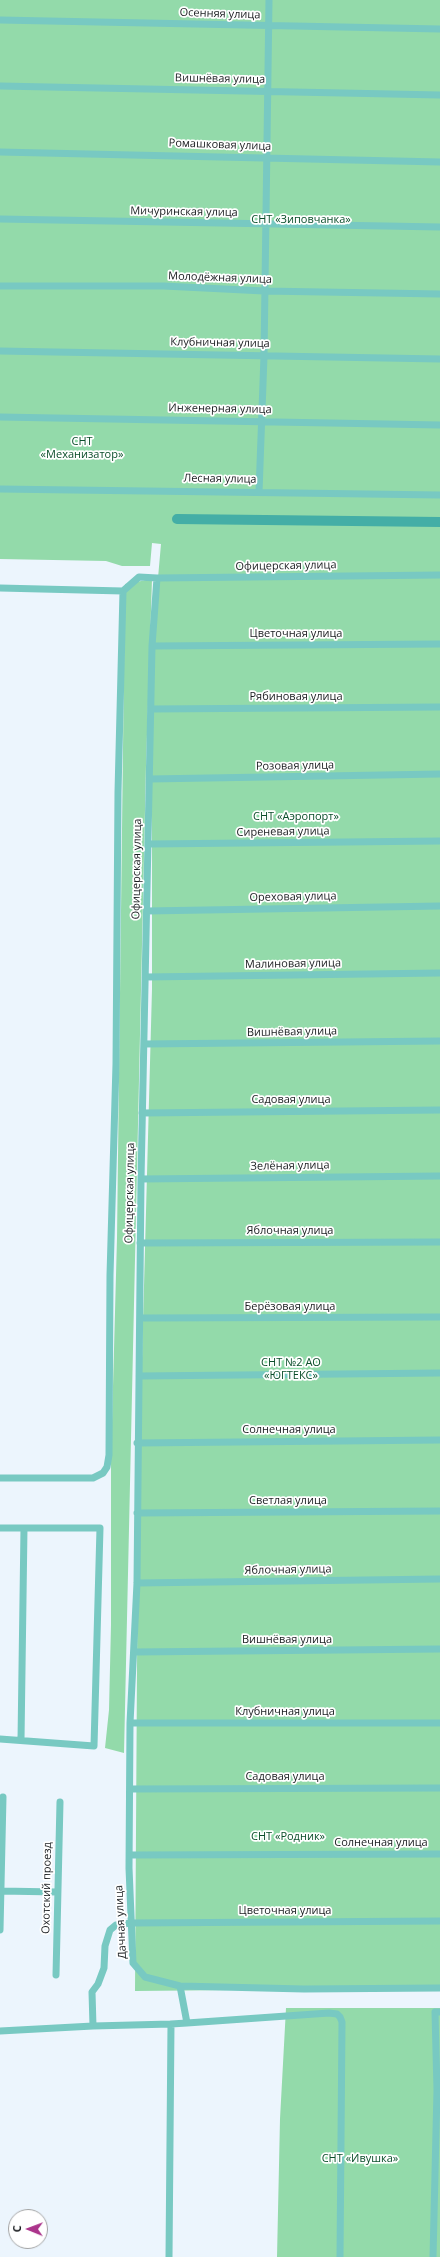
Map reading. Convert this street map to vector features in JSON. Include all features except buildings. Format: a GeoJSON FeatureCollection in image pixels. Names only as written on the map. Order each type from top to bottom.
{"type":"FeatureCollection","features":[{"type":"Feature","properties":{"kind":"street"},"geometry":{"type":"LineString","coordinates":[[259,492],[264,356],[269,0]]}},
{"type":"Feature","properties":{"kind":"street","name":"Осенняя улица"},"geometry":{"type":"LineString","coordinates":[[0,20],[269,27],[440,29]]}},
{"type":"Feature","properties":{"kind":"street","name":"Вишнёвая улица"},"geometry":{"type":"LineString","coordinates":[[0,86],[440,95]]}},
{"type":"Feature","properties":{"kind":"street","name":"Ромашковая улица"},"geometry":{"type":"LineString","coordinates":[[0,152],[440,162]]}},
{"type":"Feature","properties":{"kind":"street","name":"Мичуринская улица"},"geometry":{"type":"LineString","coordinates":[[0,219],[440,227]]}},
{"type":"Feature","properties":{"kind":"street","name":"Молодёжная улица"},"geometry":{"type":"LineString","coordinates":[[0,286],[164,286],[264,291],[440,294]]}},
{"type":"Feature","properties":{"kind":"street","name":"Клубничная улица"},"geometry":{"type":"LineString","coordinates":[[0,351],[440,359]]}},
{"type":"Feature","properties":{"kind":"street","name":"Инженерная улица"},"geometry":{"type":"LineString","coordinates":[[0,417],[440,425]]}},
{"type":"Feature","properties":{"kind":"street","name":"Лесная улица"},"geometry":{"type":"LineString","coordinates":[[0,489],[440,495]]}},
{"type":"Feature","properties":{"kind":"street"},"geometry":{"type":"LineString","coordinates":[[177,518],[440,522]]}},
{"type":"Feature","properties":{"kind":"street","name":"Офицерская улица"},"geometry":{"type":"LineString","coordinates":[[137,1513],[142,1113],[149,844],[152,646],[157,578],[440,575]]}},
{"type":"Feature","properties":{"kind":"street"},"geometry":{"type":"LineString","coordinates":[[0,588],[123,591],[139,578],[157,578]]}},
{"type":"Feature","properties":{"kind":"street"},"geometry":{"type":"LineString","coordinates":[[0,1478],[93,1478],[103,1473],[107,1467],[109,1455],[110,1275],[116,1072],[118,798],[123,591]]}},
{"type":"Feature","properties":{"kind":"street","name":"Цветочная улица"},"geometry":{"type":"LineString","coordinates":[[152,646],[440,644]]}},
{"type":"Feature","properties":{"kind":"street","name":"Рябиновая улица"},"geometry":{"type":"LineString","coordinates":[[151,709],[440,707]]}},
{"type":"Feature","properties":{"kind":"street","name":"Розовая улица"},"geometry":{"type":"LineString","coordinates":[[150,779],[440,774]]}},
{"type":"Feature","properties":{"kind":"street","name":"Сиреневая улица"},"geometry":{"type":"LineString","coordinates":[[149,844],[440,841]]}},
{"type":"Feature","properties":{"kind":"street","name":"Ореховая улица"},"geometry":{"type":"LineString","coordinates":[[147,910],[440,906]]}},
{"type":"Feature","properties":{"kind":"street","name":"Малиновая улица"},"geometry":{"type":"LineString","coordinates":[[146,977],[440,973]]}},
{"type":"Feature","properties":{"kind":"street","name":"Вишнёвая улица"},"geometry":{"type":"LineString","coordinates":[[144,1044],[440,1041]]}},
{"type":"Feature","properties":{"kind":"street","name":"Садовая улица"},"geometry":{"type":"LineString","coordinates":[[142,1113],[440,1110]]}},
{"type":"Feature","properties":{"kind":"street","name":"Зелёная улица"},"geometry":{"type":"LineString","coordinates":[[141,1179],[440,1176]]}},
{"type":"Feature","properties":{"kind":"street","name":"Яблочная улица"},"geometry":{"type":"LineString","coordinates":[[140,1243],[440,1242]]}},
{"type":"Feature","properties":{"kind":"street","name":"Берёзовая улица"},"geometry":{"type":"LineString","coordinates":[[140,1318],[440,1317]]}},
{"type":"Feature","properties":{"kind":"street"},"geometry":{"type":"LineString","coordinates":[[139,1376],[440,1373]]}},
{"type":"Feature","properties":{"kind":"street","name":"Солнечная улица"},"geometry":{"type":"LineString","coordinates":[[137,1443],[440,1440]]}},
{"type":"Feature","properties":{"kind":"street","name":"Светлая улица"},"geometry":{"type":"LineString","coordinates":[[137,1513],[440,1510]]}},
{"type":"Feature","properties":{"kind":"street","name":"Дачная улица"},"geometry":{"type":"LineString","coordinates":[[137,1513],[135,1652],[130,1722],[130,1855],[133,1962],[145,1977],[180,1986],[304,1990],[440,1988]]}},
{"type":"Feature","properties":{"kind":"street"},"geometry":{"type":"LineString","coordinates":[[0,1528],[100,1528],[94,1746],[0,1739]]}},
{"type":"Feature","properties":{"kind":"street"},"geometry":{"type":"LineString","coordinates":[[21,1740],[24,1528]]}},
{"type":"Feature","properties":{"kind":"street","name":"Яблочная улица"},"geometry":{"type":"LineString","coordinates":[[137,1583],[440,1579]]}},
{"type":"Feature","properties":{"kind":"street","name":"Вишнёвая улица"},"geometry":{"type":"LineString","coordinates":[[135,1652],[440,1649]]}},
{"type":"Feature","properties":{"kind":"street","name":"Клубничная улица"},"geometry":{"type":"LineString","coordinates":[[130,1722],[440,1723]]}},
{"type":"Feature","properties":{"kind":"street","name":"Садовая улица"},"geometry":{"type":"LineString","coordinates":[[130,1789],[440,1788]]}},
{"type":"Feature","properties":{"kind":"street"},"geometry":{"type":"LineString","coordinates":[[0,1930],[3,1797]]}},
{"type":"Feature","properties":{"kind":"street","name":"Охотский проезд"},"geometry":{"type":"LineString","coordinates":[[56,1975],[60,1802]]}},
{"type":"Feature","properties":{"kind":"street","name":"Солнечная улица"},"geometry":{"type":"LineString","coordinates":[[130,1855],[440,1854]]}},
{"type":"Feature","properties":{"kind":"street"},"geometry":{"type":"LineString","coordinates":[[1,1891],[58,1892]]}},
{"type":"Feature","properties":{"kind":"street","name":"Цветочная улица"},"geometry":{"type":"LineString","coordinates":[[92,2026],[92,1992],[98,1984],[104,1968],[104,1946],[110,1930],[116,1925],[131,1923],[440,1921]]}},
{"type":"Feature","properties":{"kind":"street"},"geometry":{"type":"LineString","coordinates":[[180,1986],[187,2023]]}},
{"type":"Feature","properties":{"kind":"street"},"geometry":{"type":"LineString","coordinates":[[436,2252],[438,2168],[437,2012]]}},
{"type":"Feature","properties":{"kind":"street"},"geometry":{"type":"LineString","coordinates":[[0,2031],[92,2026],[171,2024],[330,2013],[337,2014],[342,2022],[340,2257]]}},
{"type":"Feature","properties":{"kind":"street"},"geometry":{"type":"LineString","coordinates":[[169,2257],[171,2024]]}},
{"type":"Feature","properties":{"kind":"green space"},"geometry":{"type":"Polygon","coordinates":[[[0,0],[440,0],[440,1988],[135,1991],[138,1508],[152,989],[152,646],[161,544],[152,543],[150,566],[122,566],[106,561],[0,559],[0,0]]]}},
{"type":"Feature","properties":{"kind":"green space"},"geometry":{"type":"Polygon","coordinates":[[[152,579],[146,765],[124,1753],[105,1748],[109,1710],[111,1625],[111,1460],[117,1238],[125,584],[152,579]]]}},
{"type":"Feature","properties":{"kind":"green space","name":"СНТ «Ивушка»"},"geometry":{"type":"Polygon","coordinates":[[[286,2008],[440,2008],[440,2257],[277,2257],[280,2119],[286,2008]]]}},
{"type":"Feature","properties":{"kind":"park label","name":"СНТ «Зиповчанка»"},"geometry":{"type":"Point","coordinates":[301,220]}},
{"type":"Feature","properties":{"kind":"park label","name":"СНТ «Механизатор»"},"geometry":{"type":"Point","coordinates":[82,448]}},
{"type":"Feature","properties":{"kind":"park label","name":"СНТ «Аэропорт»"},"geometry":{"type":"Point","coordinates":[296,817]}},
{"type":"Feature","properties":{"kind":"park label","name":"СНТ №2 АО «ЮГТЕКС»"},"geometry":{"type":"Point","coordinates":[291,1369]}},
{"type":"Feature","properties":{"kind":"park label","name":"СНТ «Родник»"},"geometry":{"type":"Point","coordinates":[288,1837]}}]}
